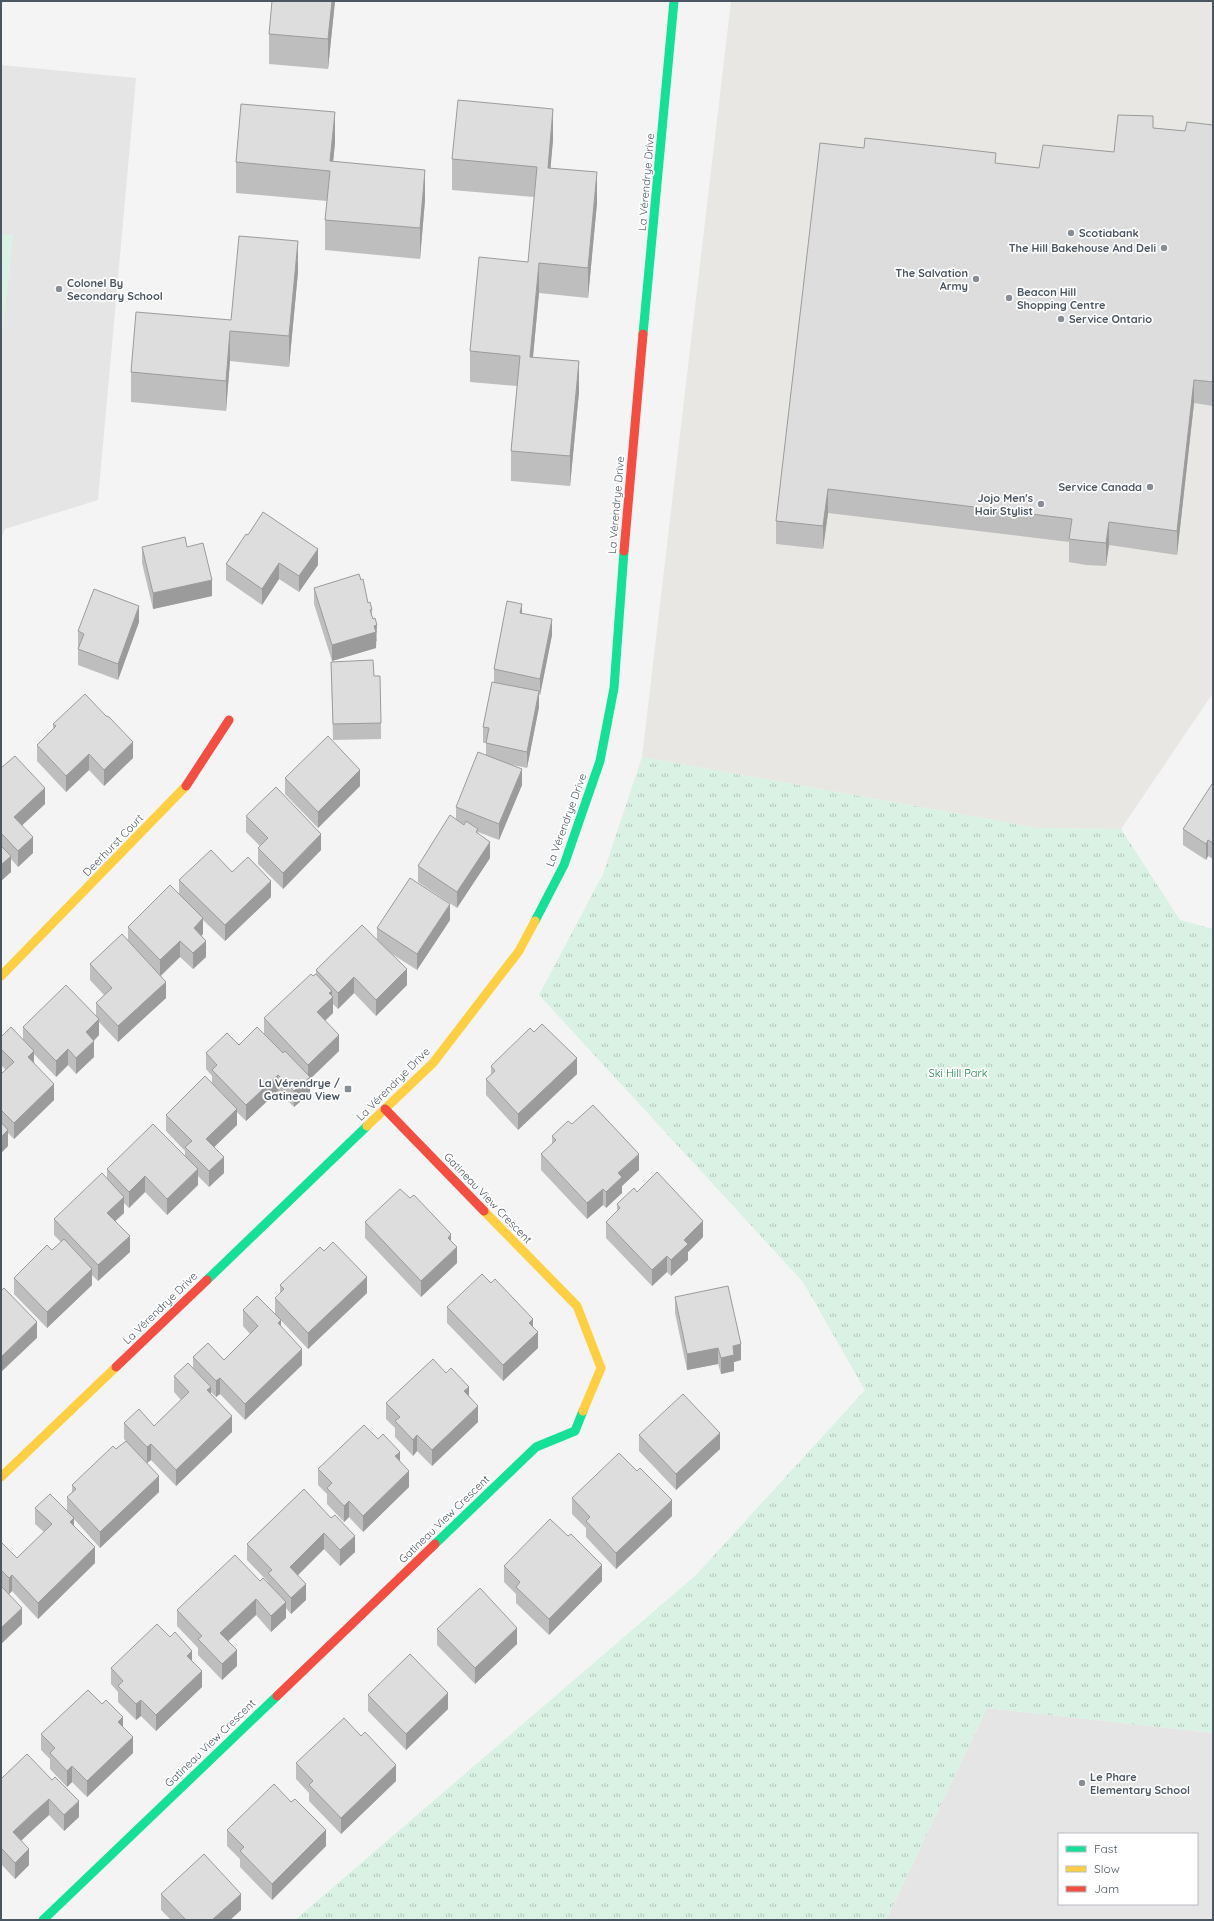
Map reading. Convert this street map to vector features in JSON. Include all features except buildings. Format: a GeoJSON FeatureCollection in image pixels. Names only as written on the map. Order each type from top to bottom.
{"type":"FeatureCollection","features":[{"type":"Feature","properties":{"kind":"street","name":"La Vérendrye Drive"},"geometry":{"type":"LineString","coordinates":[[1,1476],[433,1063],[519,951],[564,865],[600,761],[614,688],[621,580],[674,1]]}},
{"type":"Feature","properties":{"kind":"street","name":"Deerhurst Court"},"geometry":{"type":"LineString","coordinates":[[1,976],[182,792],[229,720]]}},
{"type":"Feature","properties":{"kind":"street","name":"Gatineau View Crescent"},"geometry":{"type":"LineString","coordinates":[[43,1920],[536,1447],[575,1431],[601,1368],[577,1306],[385,1110]]}},
{"type":"Feature","properties":{"kind":"shaded area","name":"Beacon Hill Shopping Centre"},"geometry":{"type":"Polygon","coordinates":[[[731,1],[1213,1],[1213,693],[1121,829],[1037,828],[642,757],[731,1]]]}},
{"type":"Feature","properties":{"kind":"shaded area","name":"Colonel By Secondary School"},"geometry":{"type":"Polygon","coordinates":[[[1,65],[136,78],[98,500],[5,529],[1,539],[1,65]]]}},
{"type":"Feature","properties":{"kind":"shaded area","name":"Le Phare Elementary School"},"geometry":{"type":"Polygon","coordinates":[[[987,1708],[1213,1733],[1213,1920],[886,1920],[987,1708]]]}},
{"type":"Feature","properties":{"kind":"green space"},"geometry":{"type":"Polygon","coordinates":[[[1,234],[13,235],[1,347],[1,234]]]}},
{"type":"Feature","properties":{"kind":"green space","name":"Ski Hill Park"},"geometry":{"type":"Polygon","coordinates":[[[642,757],[1037,828],[1121,829],[1180,920],[1213,929],[1213,1733],[987,1708],[886,1920],[295,1920],[696,1575],[865,1390],[803,1282],[539,995],[603,874],[642,757]]]}},
{"type":"Feature","properties":{"kind":"traffic: fast"},"geometry":{"type":"LineString","coordinates":[[643,334],[674,1]]}},
{"type":"Feature","properties":{"kind":"traffic: fast"},"geometry":{"type":"LineString","coordinates":[[535,921],[564,865],[600,761],[614,688],[624,551]]}},
{"type":"Feature","properties":{"kind":"traffic: fast"},"geometry":{"type":"LineString","coordinates":[[207,1280],[367,1126]]}},
{"type":"Feature","properties":{"kind":"traffic: fast"},"geometry":{"type":"LineString","coordinates":[[435,1544],[536,1447],[575,1431],[583,1411]]}},
{"type":"Feature","properties":{"kind":"traffic: fast"},"geometry":{"type":"LineString","coordinates":[[43,1920],[277,1696]]}},
{"type":"Feature","properties":{"kind":"traffic: slow"},"geometry":{"type":"LineString","coordinates":[[1,976],[186,786]]}},
{"type":"Feature","properties":{"kind":"traffic: slow"},"geometry":{"type":"LineString","coordinates":[[367,1126],[433,1063],[519,951],[535,921]]}},
{"type":"Feature","properties":{"kind":"traffic: slow"},"geometry":{"type":"LineString","coordinates":[[484,1211],[577,1306],[601,1368],[583,1411]]}},
{"type":"Feature","properties":{"kind":"traffic: slow"},"geometry":{"type":"LineString","coordinates":[[1,1477],[116,1367]]}},
{"type":"Feature","properties":{"kind":"traffic: jam"},"geometry":{"type":"LineString","coordinates":[[624,551],[643,334]]}},
{"type":"Feature","properties":{"kind":"traffic: jam"},"geometry":{"type":"LineString","coordinates":[[186,786],[229,720]]}},
{"type":"Feature","properties":{"kind":"traffic: jam"},"geometry":{"type":"LineString","coordinates":[[385,1109],[484,1211]]}},
{"type":"Feature","properties":{"kind":"traffic: jam"},"geometry":{"type":"LineString","coordinates":[[116,1367],[207,1280]]}},
{"type":"Feature","properties":{"kind":"traffic: jam"},"geometry":{"type":"LineString","coordinates":[[277,1696],[435,1544]]}},
{"type":"Feature","properties":{"kind":"place","name":"Scotiabank"},"geometry":{"type":"Point","coordinates":[1071,233]}},
{"type":"Feature","properties":{"kind":"place","name":"The Hill Bakehouse And Deli"},"geometry":{"type":"Point","coordinates":[1164,248]}},
{"type":"Feature","properties":{"kind":"place","name":"The Salvation Army"},"geometry":{"type":"Point","coordinates":[976,279]}},
{"type":"Feature","properties":{"kind":"place","name":"Colonel By Secondary School"},"geometry":{"type":"Point","coordinates":[59,289]}},
{"type":"Feature","properties":{"kind":"place","name":"Beacon Hill Shopping Centre"},"geometry":{"type":"Point","coordinates":[1009,298]}},
{"type":"Feature","properties":{"kind":"place","name":"Service Ontario"},"geometry":{"type":"Point","coordinates":[1061,319]}},
{"type":"Feature","properties":{"kind":"place","name":"Service Canada"},"geometry":{"type":"Point","coordinates":[1150,487]}},
{"type":"Feature","properties":{"kind":"place","name":"Jojo Men's Hair Stylist"},"geometry":{"type":"Point","coordinates":[1041,504]}},
{"type":"Feature","properties":{"kind":"place","name":"La Vérendrye / Gatineau View"},"geometry":{"type":"Point","coordinates":[348,1089]}},
{"type":"Feature","properties":{"kind":"place","name":"Le Phare Elementary School"},"geometry":{"type":"Point","coordinates":[1082,1783]}}]}
